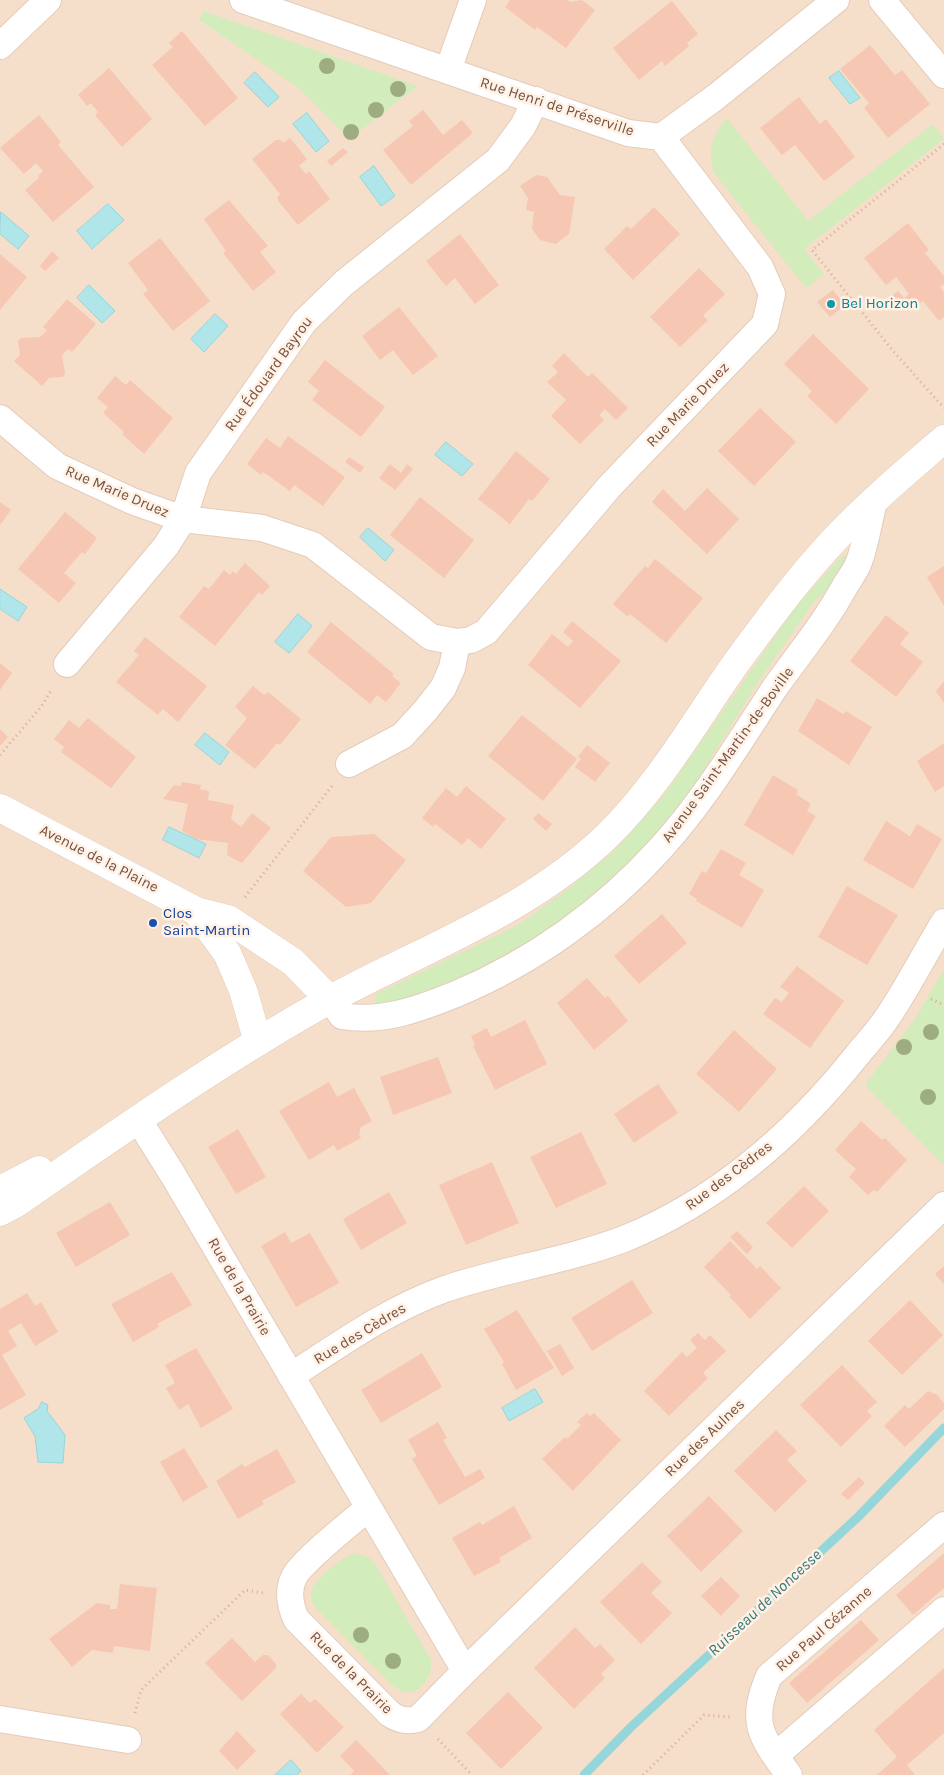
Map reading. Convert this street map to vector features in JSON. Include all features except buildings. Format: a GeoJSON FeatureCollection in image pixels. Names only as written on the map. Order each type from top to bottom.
{"type":"FeatureCollection","features":[{"type":"Feature","properties":{"kind":"street"},"geometry":{"type":"LineString","coordinates":[[0,46],[48,0]]}},
{"type":"Feature","properties":{"kind":"street","name":"Rue Henri de Préserville"},"geometry":{"type":"LineString","coordinates":[[243,0],[628,133],[661,137]]}},
{"type":"Feature","properties":{"kind":"street"},"geometry":{"type":"LineString","coordinates":[[661,137],[717,96],[836,0]]}},
{"type":"Feature","properties":{"kind":"street"},"geometry":{"type":"LineString","coordinates":[[882,0],[944,75]]}},
{"type":"Feature","properties":{"kind":"street"},"geometry":{"type":"LineString","coordinates":[[448,70],[466,7]]}},
{"type":"Feature","properties":{"kind":"street","name":"Rue Édouard Bayrou"},"geometry":{"type":"LineString","coordinates":[[67,664],[166,546],[183,519],[198,473],[304,322],[344,283],[498,160],[523,126],[536,100]]}},
{"type":"Feature","properties":{"kind":"street","name":"Rue Marie Druez"},"geometry":{"type":"LineString","coordinates":[[0,418],[57,466],[132,501],[183,519],[262,528],[313,545],[431,636],[457,642],[472,640],[486,632],[610,486],[764,324],[772,294],[760,267],[661,137]]}},
{"type":"Feature","properties":{"kind":"street"},"geometry":{"type":"LineString","coordinates":[[0,1212],[15,1204],[138,1119],[258,1042],[330,1000],[509,908],[566,870],[608,835],[644,794],[786,597],[834,540],[874,501],[944,439]]}},
{"type":"Feature","properties":{"kind":"street","name":"Avenue Saint-Martin-de-Boville"},"geometry":{"type":"LineString","coordinates":[[330,1000],[342,1016],[363,1020],[389,1016],[438,1001],[478,984],[521,962],[580,922],[619,890],[659,850],[695,806],[780,681],[831,611],[858,563],[874,501]]}},
{"type":"Feature","properties":{"kind":"street"},"geometry":{"type":"LineString","coordinates":[[349,764],[402,736],[425,711],[443,688],[452,668],[457,642]]}},
{"type":"Feature","properties":{"kind":"street","name":"Avenue de la Plaine"},"geometry":{"type":"LineString","coordinates":[[0,808],[196,911],[228,919],[293,962],[330,1000]]}},
{"type":"Feature","properties":{"kind":"street","name":"Avenue de la Plaine"},"geometry":{"type":"LineString","coordinates":[[196,911],[227,953],[243,990],[258,1042]]}},
{"type":"Feature","properties":{"kind":"street","name":"Rue des Cèdres"},"geometry":{"type":"LineString","coordinates":[[291,1376],[381,1318],[444,1290],[601,1247],[652,1227],[702,1200],[749,1165],[794,1125],[841,1076],[888,1016],[944,922]]}},
{"type":"Feature","properties":{"kind":"street"},"geometry":{"type":"LineString","coordinates":[[0,1190],[138,1119]]}},
{"type":"Feature","properties":{"kind":"street","name":"Rue de la Prairie"},"geometry":{"type":"LineString","coordinates":[[138,1119],[465,1671]]}},
{"type":"Feature","properties":{"kind":"street","name":"Rue des Aulnes"},"geometry":{"type":"LineString","coordinates":[[465,1671],[944,1205]]}},
{"type":"Feature","properties":{"kind":"street"},"geometry":{"type":"LineString","coordinates":[[290,1597],[294,1576],[301,1568],[368,1508]]}},
{"type":"Feature","properties":{"kind":"street","name":"Rue Paul Cézanne"},"geometry":{"type":"LineString","coordinates":[[944,1526],[768,1676],[760,1697],[759,1721],[765,1743],[782,1765],[944,1610]]}},
{"type":"Feature","properties":{"kind":"street","name":"Rue de la Prairie"},"geometry":{"type":"LineString","coordinates":[[290,1597],[291,1608],[296,1618],[390,1714],[406,1721],[418,1719]]}},
{"type":"Feature","properties":{"kind":"street"},"geometry":{"type":"LineString","coordinates":[[418,1719],[465,1671]]}},
{"type":"Feature","properties":{"kind":"street"},"geometry":{"type":"LineString","coordinates":[[0,1719],[128,1740]]}},
{"type":"Feature","properties":{"kind":"path"},"geometry":{"type":"LineString","coordinates":[[944,144],[812,250],[899,359],[944,408]]}},
{"type":"Feature","properties":{"kind":"path"},"geometry":{"type":"LineString","coordinates":[[0,755],[41,707],[67,664]]}},
{"type":"Feature","properties":{"kind":"path"},"geometry":{"type":"LineString","coordinates":[[248,893],[349,764]]}},
{"type":"Feature","properties":{"kind":"path"},"geometry":{"type":"LineString","coordinates":[[128,1740],[141,1690],[245,1590],[290,1597]]}},
{"type":"Feature","properties":{"kind":"path"},"geometry":{"type":"LineString","coordinates":[[644,1775],[704,1715],[759,1721]]}},
{"type":"Feature","properties":{"kind":"path"},"geometry":{"type":"LineString","coordinates":[[418,1719],[472,1775]]}},
{"type":"Feature","properties":{"kind":"shaded area"},"geometry":{"type":"Polygon","coordinates":[[[0,0],[944,0],[944,1775],[0,1775],[0,0]]]}},
{"type":"Feature","properties":{"kind":"green space"},"geometry":{"type":"Polygon","coordinates":[[[204,11],[418,86],[349,139],[299,88],[199,20],[204,11]]]}},
{"type":"Feature","properties":{"kind":"green space"},"geometry":{"type":"Polygon","coordinates":[[[727,118],[808,221],[933,124],[944,139],[804,249],[824,274],[806,288],[714,173],[711,157],[712,144],[714,137],[727,118]]]}},
{"type":"Feature","properties":{"kind":"green space"},"geometry":{"type":"Polygon","coordinates":[[[843,555],[850,557],[850,568],[813,603],[759,681],[693,787],[661,828],[614,878],[576,912],[523,946],[438,992],[382,1012],[375,1003],[376,994],[518,925],[564,892],[613,852],[664,795],[797,605],[843,555]]]}},
{"type":"Feature","properties":{"kind":"green space"},"geometry":{"type":"Polygon","coordinates":[[[944,969],[944,1165],[865,1085],[915,1019],[944,969]]]}},
{"type":"Feature","properties":{"kind":"green space"},"geometry":{"type":"Polygon","coordinates":[[[354,1553],[368,1557],[374,1562],[431,1660],[426,1682],[417,1690],[403,1692],[392,1685],[314,1606],[311,1595],[313,1586],[329,1569],[354,1553]]]}},
{"type":"Feature","properties":{"kind":"water"},"geometry":{"type":"Polygon","coordinates":[[[839,71],[860,98],[850,104],[829,78],[839,71]]]}},
{"type":"Feature","properties":{"kind":"water"},"geometry":{"type":"Polygon","coordinates":[[[255,72],[279,97],[268,107],[244,83],[255,72]]]}},
{"type":"Feature","properties":{"kind":"water"},"geometry":{"type":"Polygon","coordinates":[[[307,113],[329,141],[316,152],[293,124],[307,113]]]}},
{"type":"Feature","properties":{"kind":"water"},"geometry":{"type":"Polygon","coordinates":[[[374,166],[395,196],[381,206],[360,177],[374,166]]]}},
{"type":"Feature","properties":{"kind":"water"},"geometry":{"type":"Polygon","coordinates":[[[108,204],[124,220],[92,249],[77,231],[108,204]]]}},
{"type":"Feature","properties":{"kind":"water"},"geometry":{"type":"Polygon","coordinates":[[[1,212],[29,236],[18,249],[0,234],[1,212]]]}},
{"type":"Feature","properties":{"kind":"water"},"geometry":{"type":"Polygon","coordinates":[[[89,285],[115,311],[102,323],[77,298],[89,285]]]}},
{"type":"Feature","properties":{"kind":"water"},"geometry":{"type":"Polygon","coordinates":[[[215,314],[228,326],[204,352],[191,339],[215,314]]]}},
{"type":"Feature","properties":{"kind":"water"},"geometry":{"type":"Polygon","coordinates":[[[446,442],[473,464],[462,476],[435,455],[446,442]]]}},
{"type":"Feature","properties":{"kind":"water"},"geometry":{"type":"Polygon","coordinates":[[[368,528],[394,550],[385,561],[360,537],[368,528]]]}},
{"type":"Feature","properties":{"kind":"water"},"geometry":{"type":"Polygon","coordinates":[[[0,589],[27,607],[18,621],[0,609],[0,589]]]}},
{"type":"Feature","properties":{"kind":"water"},"geometry":{"type":"Polygon","coordinates":[[[298,614],[312,626],[289,653],[275,642],[298,614]]]}},
{"type":"Feature","properties":{"kind":"water"},"geometry":{"type":"Polygon","coordinates":[[[205,733],[229,752],[220,765],[195,745],[205,733]]]}},
{"type":"Feature","properties":{"kind":"water"},"geometry":{"type":"Polygon","coordinates":[[[169,827],[206,844],[199,858],[163,840],[169,827]]]}},
{"type":"Feature","properties":{"kind":"water"},"geometry":{"type":"Polygon","coordinates":[[[535,1389],[543,1402],[509,1421],[502,1408],[535,1389]]]}},
{"type":"Feature","properties":{"kind":"water"},"geometry":{"type":"Polygon","coordinates":[[[42,1402],[48,1405],[47,1411],[65,1435],[63,1463],[38,1462],[35,1436],[24,1418],[38,1409],[42,1402]]]}},
{"type":"Feature","properties":{"kind":"water"},"geometry":{"type":"Polygon","coordinates":[[[291,1760],[301,1771],[297,1775],[275,1775],[291,1760]]]}},
{"type":"Feature","properties":{"kind":"waterway","name":"Ruisseau de Noncesse"},"geometry":{"type":"LineString","coordinates":[[584,1775],[632,1726],[858,1517],[944,1428]]}},
{"type":"Feature","properties":{"kind":"place","name":"Bel Horizon"},"geometry":{"type":"Point","coordinates":[831,304]}},
{"type":"Feature","properties":{"kind":"place","name":"Clos Saint-Martin"},"geometry":{"type":"Point","coordinates":[153,923]}}]}
